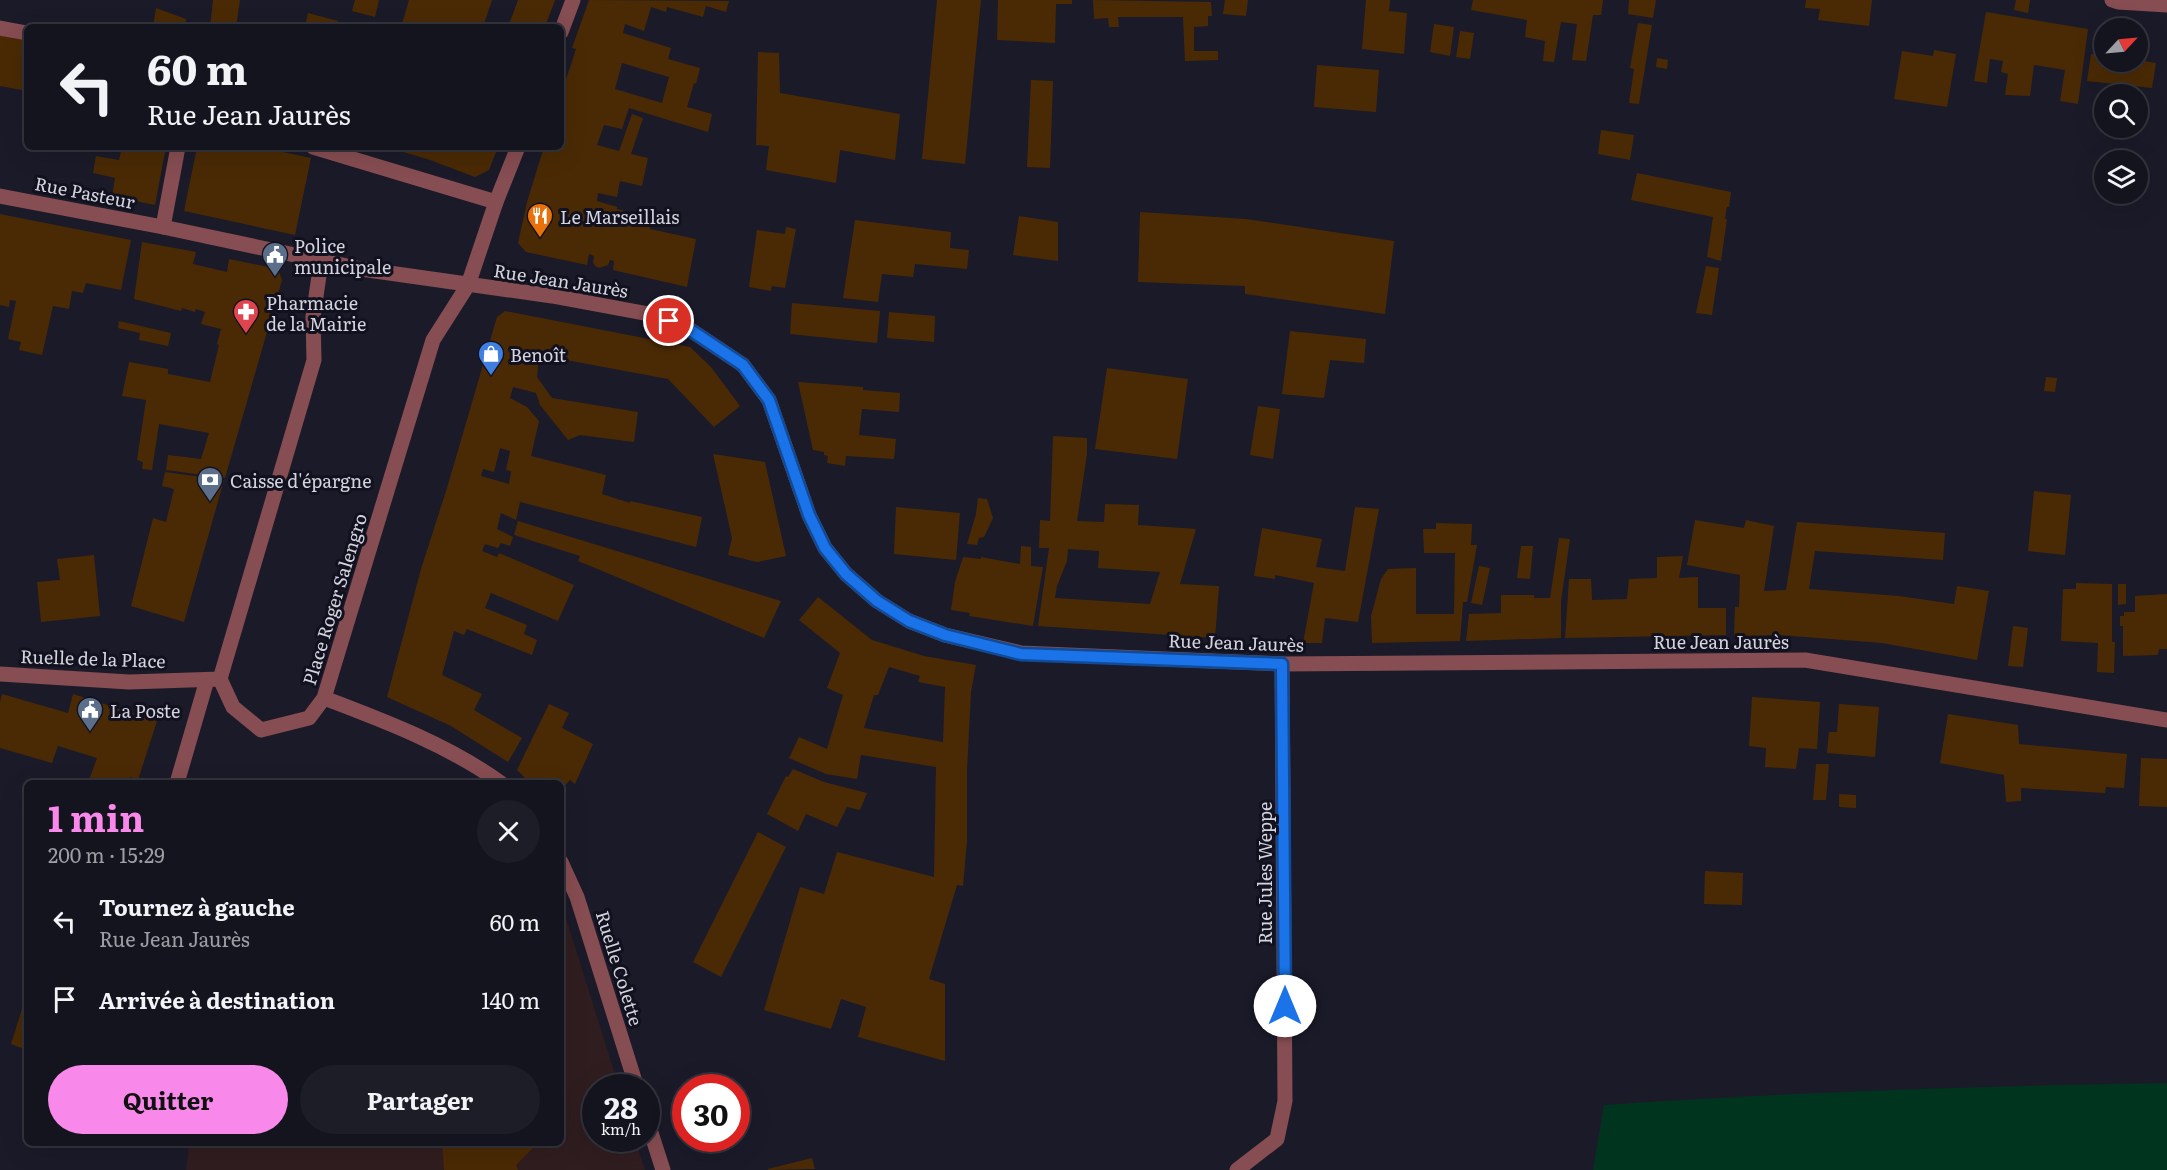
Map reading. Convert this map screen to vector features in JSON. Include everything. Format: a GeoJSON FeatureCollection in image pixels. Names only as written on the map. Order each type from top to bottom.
{"type":"FeatureCollection","features":[{"type":"Feature","properties":{"kind":"street"},"geometry":{"type":"LineString","coordinates":[[564,24],[573,0]]}},
{"type":"Feature","properties":{"kind":"street"},"geometry":{"type":"LineString","coordinates":[[2112,0],[2167,5]]}},
{"type":"Feature","properties":{"kind":"street"},"geometry":{"type":"LineString","coordinates":[[0,28],[24,32]]}},
{"type":"Feature","properties":{"kind":"street"},"geometry":{"type":"LineString","coordinates":[[163,227],[177,150]]}},
{"type":"Feature","properties":{"kind":"street"},"geometry":{"type":"LineString","coordinates":[[323,150],[496,202]]}},
{"type":"Feature","properties":{"kind":"street","name":"Place Roger Salengro"},"geometry":{"type":"LineString","coordinates":[[213,679],[233,707],[261,730],[309,718],[324,698],[433,340],[468,285],[496,202],[517,150]]}},
{"type":"Feature","properties":{"kind":"street","name":"Rue Pasteur"},"geometry":{"type":"LineString","coordinates":[[0,196],[163,227],[321,262]]}},
{"type":"Feature","properties":{"kind":"street"},"geometry":{"type":"LineString","coordinates":[[178,780],[213,679],[314,360],[313,317],[321,262],[468,285]]}},
{"type":"Feature","properties":{"kind":"street","name":"Rue Jean Jaurès"},"geometry":{"type":"LineString","coordinates":[[468,285],[552,296],[649,314],[689,329],[743,365],[769,400],[809,515],[825,548],[846,574],[877,601],[909,621],[945,635],[1021,654],[1282,664],[1805,660],[2167,720]]}},
{"type":"Feature","properties":{"kind":"street","name":"Rue Jules Weppe"},"geometry":{"type":"LineString","coordinates":[[1237,1170],[1277,1138],[1285,1101],[1282,664]]}},
{"type":"Feature","properties":{"kind":"street","name":"Ruelle de la Place"},"geometry":{"type":"LineString","coordinates":[[0,674],[129,682],[213,679]]}},
{"type":"Feature","properties":{"kind":"street"},"geometry":{"type":"LineString","coordinates":[[324,698],[372,716],[473,763],[497,780]]}},
{"type":"Feature","properties":{"kind":"street","name":"Ruelle Colette"},"geometry":{"type":"LineString","coordinates":[[564,868],[578,897],[633,1074]]}},
{"type":"Feature","properties":{"kind":"street"},"geometry":{"type":"LineString","coordinates":[[657,1152],[663,1170]]}},
{"type":"Feature","properties":{"kind":"shaded area"},"geometry":{"type":"Polygon","coordinates":[[[564,912],[615,1074],[582,1074],[582,1152],[639,1152],[645,1170],[186,1170],[189,1146],[564,1146],[564,912]]]}},
{"type":"Feature","properties":{"kind":"green space"},"geometry":{"type":"Polygon","coordinates":[[[2167,1083],[2167,1170],[1593,1170],[1604,1105],[1885,1090],[2167,1083]]]}},
{"type":"Feature","properties":{"kind":"building"},"geometry":{"type":"Polygon","coordinates":[[[213,0],[240,0],[236,24],[210,24],[213,0]]]}},
{"type":"Feature","properties":{"kind":"building"},"geometry":{"type":"Polygon","coordinates":[[[355,0],[379,0],[375,17],[352,11],[355,0]]]}},
{"type":"Feature","properties":{"kind":"building"},"geometry":{"type":"Polygon","coordinates":[[[409,0],[492,0],[484,24],[402,24],[409,0]]]}},
{"type":"Feature","properties":{"kind":"building"},"geometry":{"type":"Polygon","coordinates":[[[518,0],[555,0],[546,24],[509,24],[518,0]]]}},
{"type":"Feature","properties":{"kind":"building"},"geometry":{"type":"Polygon","coordinates":[[[589,0],[729,1],[726,12],[706,6],[703,17],[667,7],[666,12],[651,7],[644,31],[625,24],[623,33],[671,48],[668,59],[700,68],[687,107],[712,114],[708,132],[629,108],[622,129],[604,125],[597,145],[619,151],[632,114],[643,118],[631,154],[648,158],[642,186],[620,181],[617,197],[598,193],[597,201],[617,207],[617,209],[652,217],[650,229],[696,239],[687,287],[613,270],[614,261],[610,260],[608,265],[599,268],[593,262],[594,256],[589,254],[587,265],[526,252],[518,243],[527,202],[543,150],[564,150],[564,86],[576,49],[572,48],[589,0]],[[622,63],[615,89],[662,103],[669,77],[622,63]]]}},
{"type":"Feature","properties":{"kind":"building"},"geometry":{"type":"Polygon","coordinates":[[[937,0],[981,0],[965,164],[922,159],[937,0]]]}},
{"type":"Feature","properties":{"kind":"building"},"geometry":{"type":"Polygon","coordinates":[[[998,0],[1072,0],[1072,4],[1056,4],[1055,43],[997,40],[998,0]]]}},
{"type":"Feature","properties":{"kind":"building"},"geometry":{"type":"Polygon","coordinates":[[[1093,0],[1211,2],[1212,16],[1208,16],[1208,26],[1194,27],[1194,51],[1218,51],[1218,60],[1185,61],[1183,17],[1118,17],[1119,27],[1109,27],[1108,18],[1094,19],[1093,0]]]}},
{"type":"Feature","properties":{"kind":"building"},"geometry":{"type":"Polygon","coordinates":[[[1225,0],[1248,0],[1246,16],[1223,14],[1225,0]]]}},
{"type":"Feature","properties":{"kind":"building"},"geometry":{"type":"Polygon","coordinates":[[[1366,0],[1390,0],[1389,11],[1407,13],[1404,54],[1362,49],[1366,0]]]}},
{"type":"Feature","properties":{"kind":"building"},"geometry":{"type":"Polygon","coordinates":[[[1473,0],[1603,0],[1601,15],[1593,15],[1586,61],[1572,60],[1577,24],[1561,22],[1554,62],[1543,61],[1545,41],[1525,37],[1527,20],[1471,10],[1473,0]]]}},
{"type":"Feature","properties":{"kind":"building"},"geometry":{"type":"Polygon","coordinates":[[[1629,0],[1656,0],[1653,18],[1628,14],[1629,0]]]}},
{"type":"Feature","properties":{"kind":"building"},"geometry":{"type":"Polygon","coordinates":[[[1806,0],[1872,0],[1869,26],[1818,20],[1820,9],[1805,8],[1806,0]]]}},
{"type":"Feature","properties":{"kind":"building"},"geometry":{"type":"Polygon","coordinates":[[[2016,0],[2030,0],[2028,13],[2014,10],[2016,0]]]}},
{"type":"Feature","properties":{"kind":"building"},"geometry":{"type":"Polygon","coordinates":[[[156,8],[186,19],[185,24],[153,24],[156,8]]]}},
{"type":"Feature","properties":{"kind":"building"},"geometry":{"type":"Polygon","coordinates":[[[1986,12],[2088,29],[2078,104],[2060,101],[2065,70],[2034,65],[2030,96],[2005,95],[2008,74],[2001,72],[2003,61],[1990,59],[1987,83],[1974,81],[1986,12]]]}},
{"type":"Feature","properties":{"kind":"building"},"geometry":{"type":"Polygon","coordinates":[[[308,13],[338,21],[338,24],[306,24],[308,13]]]}},
{"type":"Feature","properties":{"kind":"building"},"geometry":{"type":"Polygon","coordinates":[[[1638,23],[1652,25],[1639,104],[1629,103],[1634,69],[1630,68],[1638,23]]]}},
{"type":"Feature","properties":{"kind":"building"},"geometry":{"type":"Polygon","coordinates":[[[1434,24],[1454,27],[1450,56],[1430,52],[1434,24]]]}},
{"type":"Feature","properties":{"kind":"building"},"geometry":{"type":"Polygon","coordinates":[[[1460,31],[1474,33],[1470,59],[1456,57],[1460,31]]]}},
{"type":"Feature","properties":{"kind":"building"},"geometry":{"type":"Polygon","coordinates":[[[0,32],[24,36],[24,90],[0,86],[0,32]]]}},
{"type":"Feature","properties":{"kind":"building"},"geometry":{"type":"Polygon","coordinates":[[[1934,50],[1956,54],[1947,107],[1894,99],[1902,51],[1933,56],[1934,50]]]}},
{"type":"Feature","properties":{"kind":"building"},"geometry":{"type":"Polygon","coordinates":[[[758,52],[779,53],[780,93],[900,114],[895,160],[840,150],[836,183],[766,170],[769,146],[756,145],[758,52]]]}},
{"type":"Feature","properties":{"kind":"building"},"geometry":{"type":"Polygon","coordinates":[[[2091,54],[2094,54],[2094,72],[2148,72],[2148,62],[2156,63],[2152,88],[2148,88],[2148,84],[2087,81],[2091,54]]]}},
{"type":"Feature","properties":{"kind":"building"},"geometry":{"type":"Polygon","coordinates":[[[1657,58],[1668,60],[1667,69],[1656,67],[1657,58]]]}},
{"type":"Feature","properties":{"kind":"building"},"geometry":{"type":"Polygon","coordinates":[[[1317,65],[1379,70],[1376,112],[1314,107],[1317,65]]]}},
{"type":"Feature","properties":{"kind":"building"},"geometry":{"type":"Polygon","coordinates":[[[1031,80],[1053,81],[1050,168],[1027,167],[1031,80]]]}},
{"type":"Feature","properties":{"kind":"building"},"geometry":{"type":"Polygon","coordinates":[[[1601,130],[1634,135],[1630,160],[1598,154],[1601,130]]]}},
{"type":"Feature","properties":{"kind":"building"},"geometry":{"type":"Polygon","coordinates":[[[121,150],[165,150],[155,205],[112,196],[115,178],[93,173],[96,156],[119,160],[121,150]]]}},
{"type":"Feature","properties":{"kind":"building"},"geometry":{"type":"Polygon","coordinates":[[[196,150],[273,150],[311,158],[295,235],[184,211],[196,150]]]}},
{"type":"Feature","properties":{"kind":"building"},"geometry":{"type":"Polygon","coordinates":[[[397,150],[497,150],[489,170],[475,177],[397,150]]]}},
{"type":"Feature","properties":{"kind":"building"},"geometry":{"type":"Polygon","coordinates":[[[1637,173],[1731,192],[1725,219],[1727,219],[1721,261],[1707,257],[1713,217],[1631,200],[1637,173]]]}},
{"type":"Feature","properties":{"kind":"building"},"geometry":{"type":"Polygon","coordinates":[[[1140,212],[1246,219],[1394,241],[1385,314],[1245,294],[1245,286],[1138,282],[1140,212]]]}},
{"type":"Feature","properties":{"kind":"building"},"geometry":{"type":"Polygon","coordinates":[[[0,214],[131,240],[121,290],[86,283],[83,293],[72,291],[69,309],[53,306],[42,355],[19,350],[21,342],[8,339],[16,301],[10,300],[9,307],[0,305],[0,214]]]}},
{"type":"Feature","properties":{"kind":"building"},"geometry":{"type":"Polygon","coordinates":[[[1019,216],[1058,222],[1058,261],[1013,255],[1019,216]]]}},
{"type":"Feature","properties":{"kind":"building"},"geometry":{"type":"Polygon","coordinates":[[[855,220],[951,232],[950,248],[969,250],[967,269],[915,264],[913,277],[882,274],[878,302],[843,298],[855,220]]]}},
{"type":"Feature","properties":{"kind":"building"},"geometry":{"type":"Polygon","coordinates":[[[786,227],[796,229],[785,288],[772,286],[771,291],[749,287],[757,230],[785,234],[786,227]]]}},
{"type":"Feature","properties":{"kind":"building"},"geometry":{"type":"Polygon","coordinates":[[[142,242],[196,252],[193,264],[227,272],[229,259],[278,269],[282,280],[225,478],[166,470],[168,455],[201,459],[209,433],[159,424],[152,470],[142,469],[143,462],[137,460],[146,400],[122,396],[129,362],[168,369],[168,374],[210,382],[221,329],[201,324],[205,312],[182,308],[181,311],[134,299],[142,242]]]}},
{"type":"Feature","properties":{"kind":"building"},"geometry":{"type":"Polygon","coordinates":[[[1706,266],[1719,268],[1712,315],[1696,313],[1706,266]]]}},
{"type":"Feature","properties":{"kind":"building"},"geometry":{"type":"Polygon","coordinates":[[[792,303],[880,311],[877,343],[790,334],[792,303]]]}},
{"type":"Feature","properties":{"kind":"building"},"geometry":{"type":"Polygon","coordinates":[[[505,311],[690,347],[711,367],[740,406],[714,427],[668,379],[539,355],[537,377],[552,398],[638,412],[634,442],[580,435],[568,440],[540,405],[536,393],[513,387],[510,398],[527,407],[539,421],[531,456],[606,475],[602,494],[630,503],[630,501],[702,517],[696,547],[520,502],[516,520],[501,513],[497,529],[513,537],[510,546],[501,543],[498,548],[485,544],[482,551],[497,557],[499,553],[574,585],[558,621],[491,593],[485,608],[527,625],[524,634],[537,640],[532,655],[467,629],[464,635],[454,631],[442,675],[482,694],[474,710],[522,738],[508,762],[451,726],[387,697],[421,569],[497,317],[505,311]],[[500,448],[494,472],[483,469],[481,476],[509,484],[511,471],[506,470],[510,451],[500,448]]]}},
{"type":"Feature","properties":{"kind":"building"},"geometry":{"type":"Polygon","coordinates":[[[889,312],[935,316],[934,342],[887,338],[889,312]]]}},
{"type":"Feature","properties":{"kind":"building"},"geometry":{"type":"Polygon","coordinates":[[[119,321],[171,333],[168,346],[139,340],[140,333],[118,328],[119,321]]]}},
{"type":"Feature","properties":{"kind":"building"},"geometry":{"type":"Polygon","coordinates":[[[1290,331],[1366,339],[1364,363],[1330,360],[1324,398],[1282,394],[1290,331]]]}},
{"type":"Feature","properties":{"kind":"building"},"geometry":{"type":"Polygon","coordinates":[[[1107,368],[1188,379],[1177,459],[1095,449],[1107,368]]]}},
{"type":"Feature","properties":{"kind":"building"},"geometry":{"type":"Polygon","coordinates":[[[2046,377],[2057,378],[2055,392],[2044,391],[2046,377]]]}},
{"type":"Feature","properties":{"kind":"building"},"geometry":{"type":"Polygon","coordinates":[[[798,382],[863,387],[863,390],[900,393],[899,412],[862,409],[859,435],[896,439],[894,459],[846,456],[845,466],[827,463],[828,456],[824,455],[824,452],[813,450],[798,382]]]}},
{"type":"Feature","properties":{"kind":"building"},"geometry":{"type":"Polygon","coordinates":[[[1258,406],[1280,409],[1273,459],[1250,455],[1258,406]]]}},
{"type":"Feature","properties":{"kind":"building"},"geometry":{"type":"Polygon","coordinates":[[[1053,436],[1087,438],[1087,454],[1077,521],[1104,522],[1105,504],[1139,505],[1138,525],[1196,529],[1180,584],[1219,586],[1215,638],[1038,626],[1049,548],[1039,548],[1040,520],[1050,521],[1053,436]],[[1068,549],[1067,561],[1055,598],[1150,604],[1160,572],[1098,568],[1099,551],[1068,549]]]}},
{"type":"Feature","properties":{"kind":"building"},"geometry":{"type":"Polygon","coordinates":[[[713,454],[765,462],[786,556],[757,562],[728,555],[732,538],[713,454]]]}},
{"type":"Feature","properties":{"kind":"building"},"geometry":{"type":"Polygon","coordinates":[[[165,472],[224,480],[184,622],[131,606],[153,518],[166,522],[174,489],[162,486],[165,472]]]}},
{"type":"Feature","properties":{"kind":"building"},"geometry":{"type":"Polygon","coordinates":[[[2034,491],[2071,495],[2065,555],[2028,551],[2034,491]]]}},
{"type":"Feature","properties":{"kind":"building"},"geometry":{"type":"Polygon","coordinates":[[[978,498],[987,499],[993,518],[984,537],[979,538],[977,545],[967,544],[976,514],[978,498]]]}},
{"type":"Feature","properties":{"kind":"building"},"geometry":{"type":"Polygon","coordinates":[[[896,507],[960,513],[956,560],[894,554],[896,507]]]}},
{"type":"Feature","properties":{"kind":"building"},"geometry":{"type":"Polygon","coordinates":[[[1355,507],[1379,509],[1358,622],[1325,618],[1322,643],[1303,643],[1314,583],[1275,575],[1275,579],[1254,576],[1262,528],[1322,539],[1316,567],[1345,571],[1355,507]]]}},
{"type":"Feature","properties":{"kind":"building"},"geometry":{"type":"Polygon","coordinates":[[[1695,520],[1744,528],[1746,520],[1774,526],[1764,591],[1786,590],[1797,522],[1945,533],[1943,560],[1815,551],[1809,589],[1899,596],[1954,604],[1957,586],[1989,591],[1977,660],[1882,643],[1780,635],[1734,636],[1735,607],[1739,607],[1740,575],[1687,565],[1695,520]]]}},
{"type":"Feature","properties":{"kind":"building"},"geometry":{"type":"Polygon","coordinates":[[[518,521],[781,601],[764,638],[578,561],[580,556],[514,535],[518,521]]]}},
{"type":"Feature","properties":{"kind":"building"},"geometry":{"type":"Polygon","coordinates":[[[1436,523],[1472,524],[1471,545],[1477,545],[1467,602],[1463,602],[1460,641],[1372,643],[1371,616],[1381,579],[1388,569],[1416,568],[1416,614],[1454,614],[1455,553],[1424,553],[1423,529],[1436,529],[1436,523]]]}},
{"type":"Feature","properties":{"kind":"building"},"geometry":{"type":"Polygon","coordinates":[[[1559,538],[1570,539],[1561,601],[1561,638],[1466,641],[1469,614],[1501,613],[1501,595],[1534,595],[1534,598],[1550,598],[1559,538]]]}},
{"type":"Feature","properties":{"kind":"building"},"geometry":{"type":"Polygon","coordinates":[[[1021,546],[1031,547],[1031,566],[1043,567],[1033,626],[969,616],[970,613],[951,610],[955,582],[963,557],[981,559],[981,557],[1020,564],[1021,546]]]}},
{"type":"Feature","properties":{"kind":"building"},"geometry":{"type":"Polygon","coordinates":[[[1521,546],[1533,546],[1530,579],[1517,578],[1521,546]]]}},
{"type":"Feature","properties":{"kind":"building"},"geometry":{"type":"Polygon","coordinates":[[[94,555],[100,616],[41,622],[37,582],[60,580],[57,559],[94,555]]]}},
{"type":"Feature","properties":{"kind":"building"},"geometry":{"type":"Polygon","coordinates":[[[1683,556],[1679,578],[1698,577],[1698,608],[1726,608],[1726,635],[1565,638],[1569,579],[1591,579],[1592,600],[1627,599],[1629,579],[1657,578],[1657,557],[1683,556]]]}},
{"type":"Feature","properties":{"kind":"building"},"geometry":{"type":"Polygon","coordinates":[[[1479,566],[1490,568],[1482,605],[1471,603],[1479,566]]]}},
{"type":"Feature","properties":{"kind":"building"},"geometry":{"type":"Polygon","coordinates":[[[2076,583],[2112,584],[2114,673],[2097,672],[2098,643],[2061,641],[2063,589],[2076,589],[2076,583]]]}},
{"type":"Feature","properties":{"kind":"building"},"geometry":{"type":"Polygon","coordinates":[[[2118,584],[2126,584],[2126,604],[2118,605],[2118,584]]]}},
{"type":"Feature","properties":{"kind":"building"},"geometry":{"type":"Polygon","coordinates":[[[2167,594],[2167,649],[2159,649],[2158,655],[2123,656],[2123,626],[2120,626],[2120,616],[2124,616],[2124,612],[2135,612],[2135,596],[2167,594]]]}},
{"type":"Feature","properties":{"kind":"building"},"geometry":{"type":"Polygon","coordinates":[[[818,597],[872,640],[924,656],[976,665],[971,692],[967,771],[967,841],[963,886],[957,885],[929,979],[945,984],[945,1061],[858,1037],[866,1007],[841,999],[831,1029],[764,1010],[800,887],[824,894],[837,852],[934,877],[936,767],[861,755],[857,779],[826,774],[789,758],[799,737],[827,749],[843,695],[827,688],[840,653],[799,620],[818,597]],[[889,667],[878,695],[874,695],[864,728],[943,742],[945,687],[918,682],[920,676],[889,667]]]}},
{"type":"Feature","properties":{"kind":"building"},"geometry":{"type":"Polygon","coordinates":[[[2013,626],[2028,628],[2023,667],[2008,666],[2013,626]]]}},
{"type":"Feature","properties":{"kind":"building","name":"La Poste"},"geometry":{"type":"Polygon","coordinates":[[[2,694],[68,713],[73,694],[157,721],[138,780],[130,777],[130,780],[89,780],[97,758],[58,746],[52,763],[0,748],[2,694]]]}},
{"type":"Feature","properties":{"kind":"building"},"geometry":{"type":"Polygon","coordinates":[[[1752,697],[1820,702],[1817,749],[1799,748],[1796,769],[1765,767],[1766,748],[1749,746],[1752,697]]]}},
{"type":"Feature","properties":{"kind":"building"},"geometry":{"type":"Polygon","coordinates":[[[549,704],[569,713],[562,728],[593,744],[575,784],[570,780],[564,787],[564,780],[527,780],[517,770],[549,704]]]}},
{"type":"Feature","properties":{"kind":"building"},"geometry":{"type":"Polygon","coordinates":[[[1839,704],[1879,707],[1875,757],[1827,753],[1829,732],[1837,732],[1839,704]]]}},
{"type":"Feature","properties":{"kind":"building"},"geometry":{"type":"Polygon","coordinates":[[[1948,714],[2018,725],[2019,744],[2127,754],[2124,788],[2106,787],[2105,793],[2021,788],[2021,801],[2006,802],[2004,775],[1940,763],[1948,714]]]}},
{"type":"Feature","properties":{"kind":"building"},"geometry":{"type":"Polygon","coordinates":[[[2141,758],[2167,759],[2167,807],[2139,806],[2141,758]]]}},
{"type":"Feature","properties":{"kind":"building"},"geometry":{"type":"Polygon","coordinates":[[[1816,764],[1829,764],[1826,800],[1813,800],[1816,764]]]}},
{"type":"Feature","properties":{"kind":"building"},"geometry":{"type":"Polygon","coordinates":[[[793,769],[824,782],[867,793],[860,810],[847,807],[837,827],[806,814],[798,831],[767,814],[786,776],[788,777],[793,769]]]}},
{"type":"Feature","properties":{"kind":"building"},"geometry":{"type":"Polygon","coordinates":[[[1839,794],[1856,795],[1856,808],[1839,807],[1839,794]]]}},
{"type":"Feature","properties":{"kind":"building"},"geometry":{"type":"Polygon","coordinates":[[[758,832],[786,847],[721,977],[693,962],[758,832]]]}},
{"type":"Feature","properties":{"kind":"building"},"geometry":{"type":"Polygon","coordinates":[[[1705,871],[1743,873],[1742,905],[1704,904],[1705,871]]]}},
{"type":"Feature","properties":{"kind":"building"},"geometry":{"type":"Polygon","coordinates":[[[24,1003],[24,1049],[11,1044],[24,1003]]]}},
{"type":"Feature","properties":{"kind":"building"},"geometry":{"type":"Polygon","coordinates":[[[442,1146],[535,1146],[516,1165],[518,1170],[444,1170],[442,1146]]]}},
{"type":"Feature","properties":{"kind":"building"},"geometry":{"type":"Polygon","coordinates":[[[812,1158],[815,1169],[768,1170],[768,1169],[812,1158]]]}},
{"type":"Feature","properties":{"kind":"place","name":"Le Marseillais"},"geometry":{"type":"Point","coordinates":[540,239]}},
{"type":"Feature","properties":{"kind":"place","name":"Police municipale"},"geometry":{"type":"Point","coordinates":[275,278]}},
{"type":"Feature","properties":{"kind":"place","name":"Pharmacie de la Mairie"},"geometry":{"type":"Point","coordinates":[246,335]}},
{"type":"Feature","properties":{"kind":"place","name":"Benoît"},"geometry":{"type":"Point","coordinates":[491,377]}},
{"type":"Feature","properties":{"kind":"place","name":"Caisse d'épargne"},"geometry":{"type":"Point","coordinates":[210,503]}},
{"type":"Feature","properties":{"kind":"place","name":"La Poste"},"geometry":{"type":"Point","coordinates":[90,733]}},
{"type":"Feature","properties":{"kind":"route"},"geometry":{"type":"LineString","coordinates":[[669,321],[689,329],[743,365],[769,400],[809,515],[825,548],[846,574],[877,601],[909,621],[945,635],[1021,654],[1282,664],[1285,1006]]}}]}
